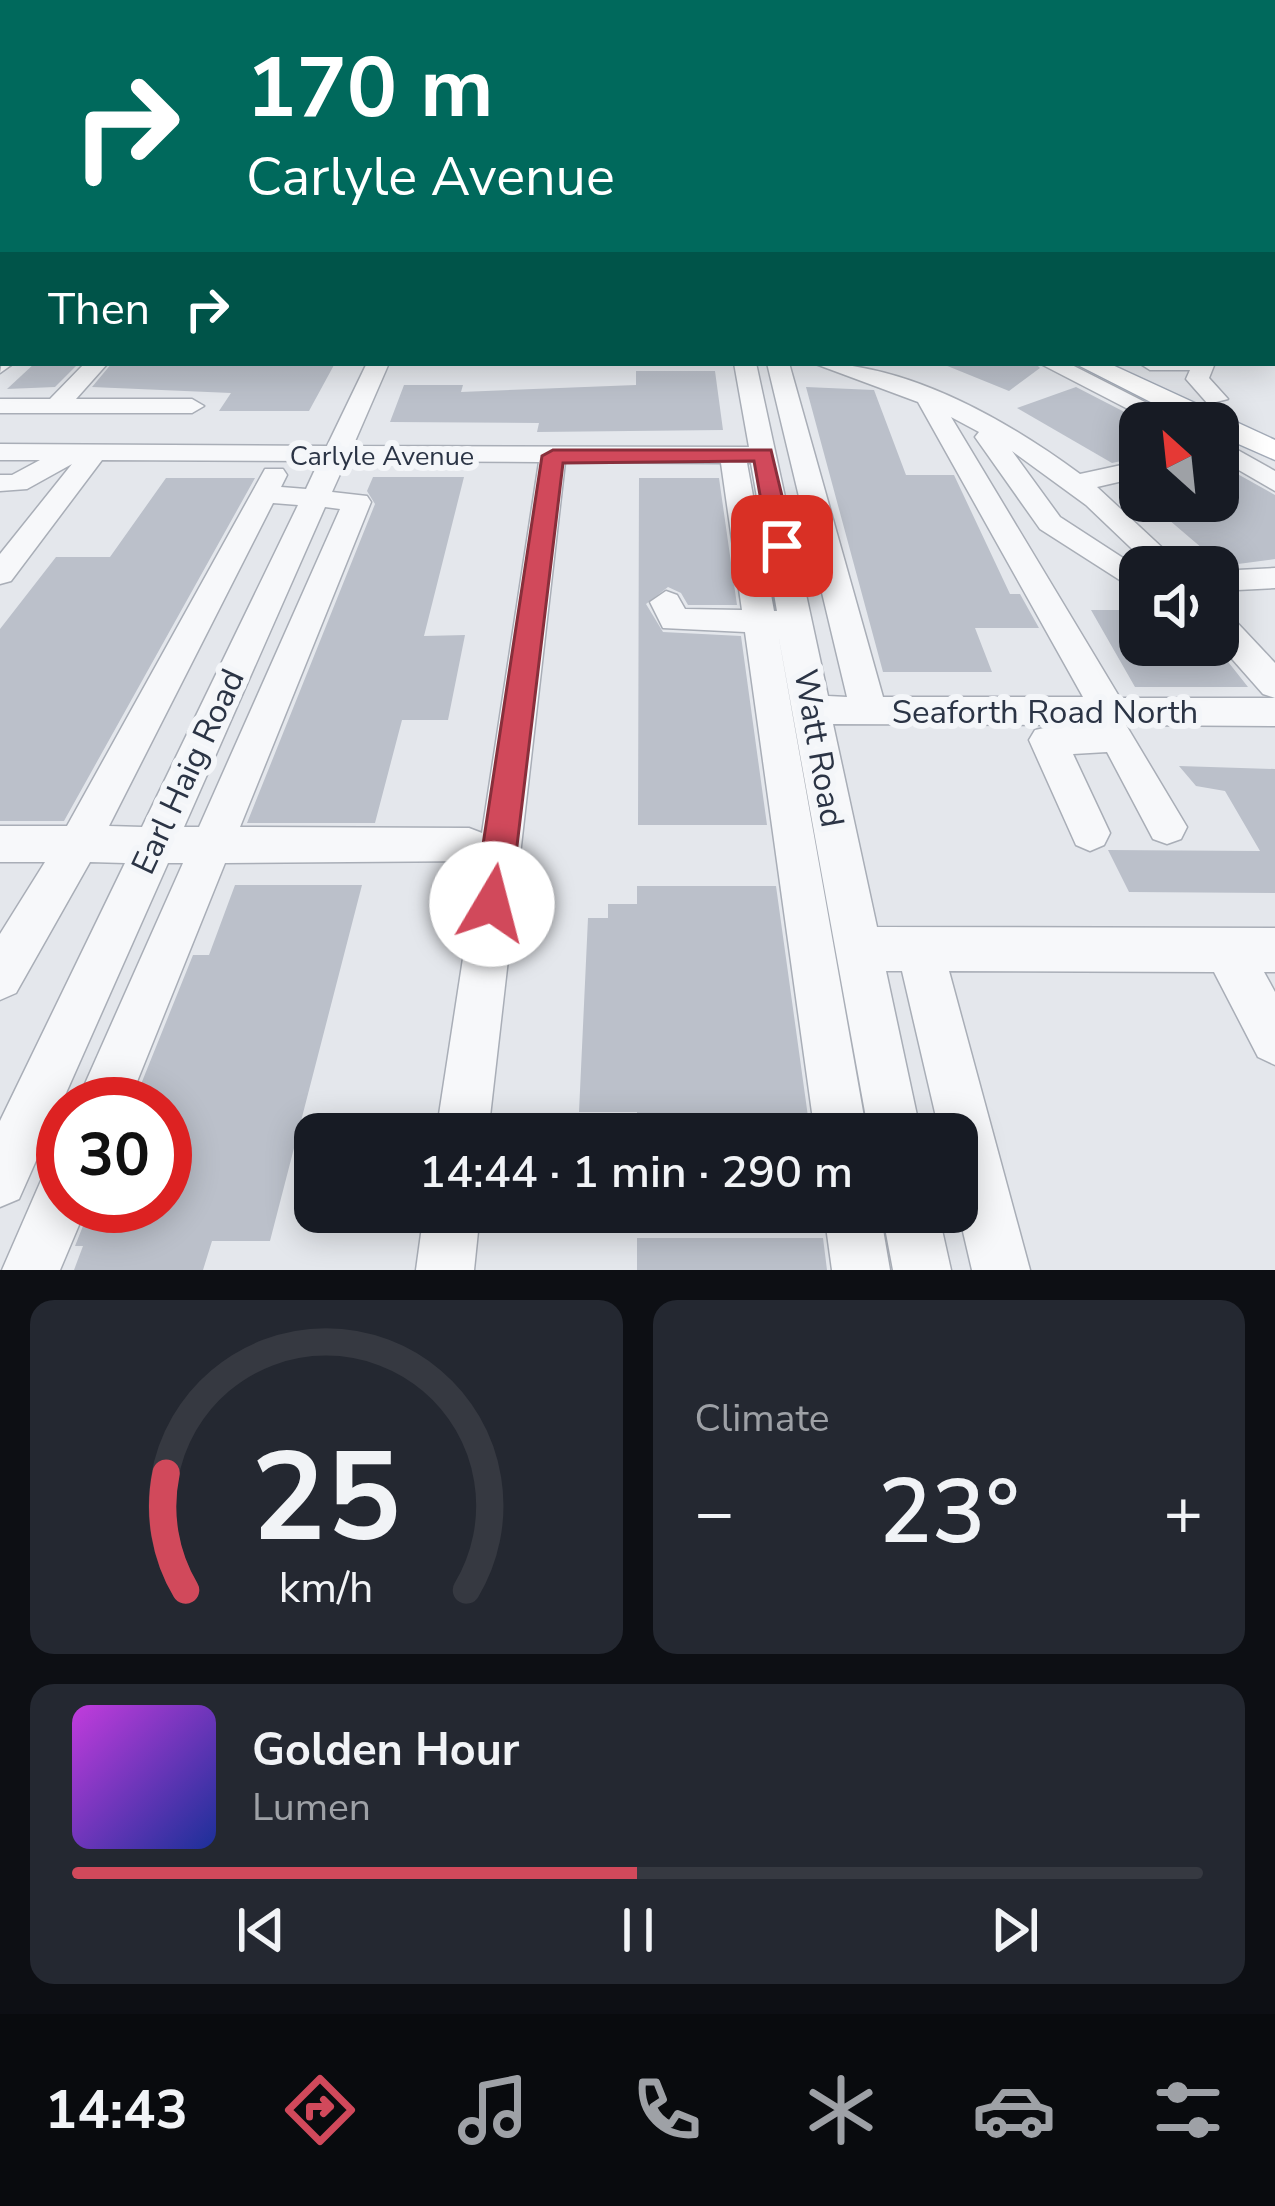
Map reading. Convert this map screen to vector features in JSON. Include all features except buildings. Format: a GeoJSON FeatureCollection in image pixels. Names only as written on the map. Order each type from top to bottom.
{"type":"FeatureCollection","features":[{"type":"Feature","properties":{"kind":"main road"},"geometry":{"type":"LineString","coordinates":[[1094,366],[1275,451]]}},
{"type":"Feature","properties":{"kind":"main road"},"geometry":{"type":"LineString","coordinates":[[1140,366],[1275,428]]}},
{"type":"Feature","properties":{"kind":"street"},"geometry":{"type":"LineString","coordinates":[[56,406],[94,366]]}},
{"type":"Feature","properties":{"kind":"street","name":"Earl Haig Road"},"geometry":{"type":"LineString","coordinates":[[0,1180],[312,498],[378,366]]}},
{"type":"Feature","properties":{"kind":"street"},"geometry":{"type":"LineString","coordinates":[[745,366],[765,546],[820,860],[839,1113]]}},
{"type":"Feature","properties":{"kind":"street"},"geometry":{"type":"LineString","coordinates":[[779,366],[868,711]]}},
{"type":"Feature","properties":{"kind":"street"},"geometry":{"type":"LineString","coordinates":[[836,366],[865,373],[976,421],[1122,517],[1149,546]]}},
{"type":"Feature","properties":{"kind":"street"},"geometry":{"type":"LineString","coordinates":[[1056,366],[1131,402]]}},
{"type":"Feature","properties":{"kind":"street"},"geometry":{"type":"LineString","coordinates":[[1203,366],[1197,380],[1216,399]]}},
{"type":"Feature","properties":{"kind":"street"},"geometry":{"type":"LineString","coordinates":[[930,402],[1087,720],[1118,737],[1167,827]]}},
{"type":"Feature","properties":{"kind":"street"},"geometry":{"type":"LineString","coordinates":[[0,406],[192,406]]}},
{"type":"Feature","properties":{"kind":"street"},"geometry":{"type":"LineString","coordinates":[[976,421],[1050,524],[1119,569]]}},
{"type":"Feature","properties":{"kind":"street"},"geometry":{"type":"LineString","coordinates":[[400,437],[476,447],[752,449]]}},
{"type":"Feature","properties":{"kind":"street","name":"Carlyle Avenue"},"geometry":{"type":"LineString","coordinates":[[0,452],[334,456],[476,447],[553,456],[752,449]]}},
{"type":"Feature","properties":{"kind":"street"},"geometry":{"type":"LineString","coordinates":[[0,483],[17,483],[86,451]]}},
{"type":"Feature","properties":{"kind":"street"},"geometry":{"type":"LineString","coordinates":[[0,574],[86,451]]}},
{"type":"Feature","properties":{"kind":"street"},"geometry":{"type":"LineString","coordinates":[[0,977],[78,844],[267,494],[279,456]]}},
{"type":"Feature","properties":{"kind":"street"},"geometry":{"type":"LineString","coordinates":[[466,1113],[553,456]]}},
{"type":"Feature","properties":{"kind":"street"},"geometry":{"type":"LineString","coordinates":[[1239,462],[1275,483]]}},
{"type":"Feature","properties":{"kind":"street"},"geometry":{"type":"LineString","coordinates":[[1073,484],[1119,474]]}},
{"type":"Feature","properties":{"kind":"street"},"geometry":{"type":"LineString","coordinates":[[113,1077],[357,502],[267,494]]}},
{"type":"Feature","properties":{"kind":"street"},"geometry":{"type":"LineString","coordinates":[[1239,580],[1275,578]]}},
{"type":"Feature","properties":{"kind":"street"},"geometry":{"type":"LineString","coordinates":[[666,602],[674,620],[779,622]]}},
{"type":"Feature","properties":{"kind":"street","name":"Watt Road"},"geometry":{"type":"LineString","coordinates":[[779,622],[814,710],[820,860],[859,949],[891,1113]]}},
{"type":"Feature","properties":{"kind":"street"},"geometry":{"type":"LineString","coordinates":[[1239,646],[1275,686]]}},
{"type":"Feature","properties":{"kind":"street","name":"Seaforth Road North"},"geometry":{"type":"LineString","coordinates":[[814,710],[1087,720],[1275,712]]}},
{"type":"Feature","properties":{"kind":"street"},"geometry":{"type":"LineString","coordinates":[[1087,720],[1048,740],[1090,833]]}},
{"type":"Feature","properties":{"kind":"street"},"geometry":{"type":"LineString","coordinates":[[0,844],[469,846]]}},
{"type":"Feature","properties":{"kind":"street"},"geometry":{"type":"LineString","coordinates":[[859,949],[1275,950]]}},
{"type":"Feature","properties":{"kind":"street"},"geometry":{"type":"LineString","coordinates":[[920,950],[1000,1270]]}},
{"type":"Feature","properties":{"kind":"street"},"geometry":{"type":"LineString","coordinates":[[1226,950],[1275,1040]]}},
{"type":"Feature","properties":{"kind":"street"},"geometry":{"type":"LineString","coordinates":[[22,1266],[41,1233]]}},
{"type":"Feature","properties":{"kind":"street"},"geometry":{"type":"LineString","coordinates":[[445,1270],[449,1233]]}},
{"type":"Feature","properties":{"kind":"street"},"geometry":{"type":"LineString","coordinates":[[855,1233],[861,1270]]}},
{"type":"Feature","properties":{"kind":"street"},"geometry":{"type":"LineString","coordinates":[[914,1233],[922,1270]]}},
{"type":"Feature","properties":{"kind":"route"},"geometry":{"type":"LineString","coordinates":[[492,904],[553,456],[763,454],[782,546]]}}]}
